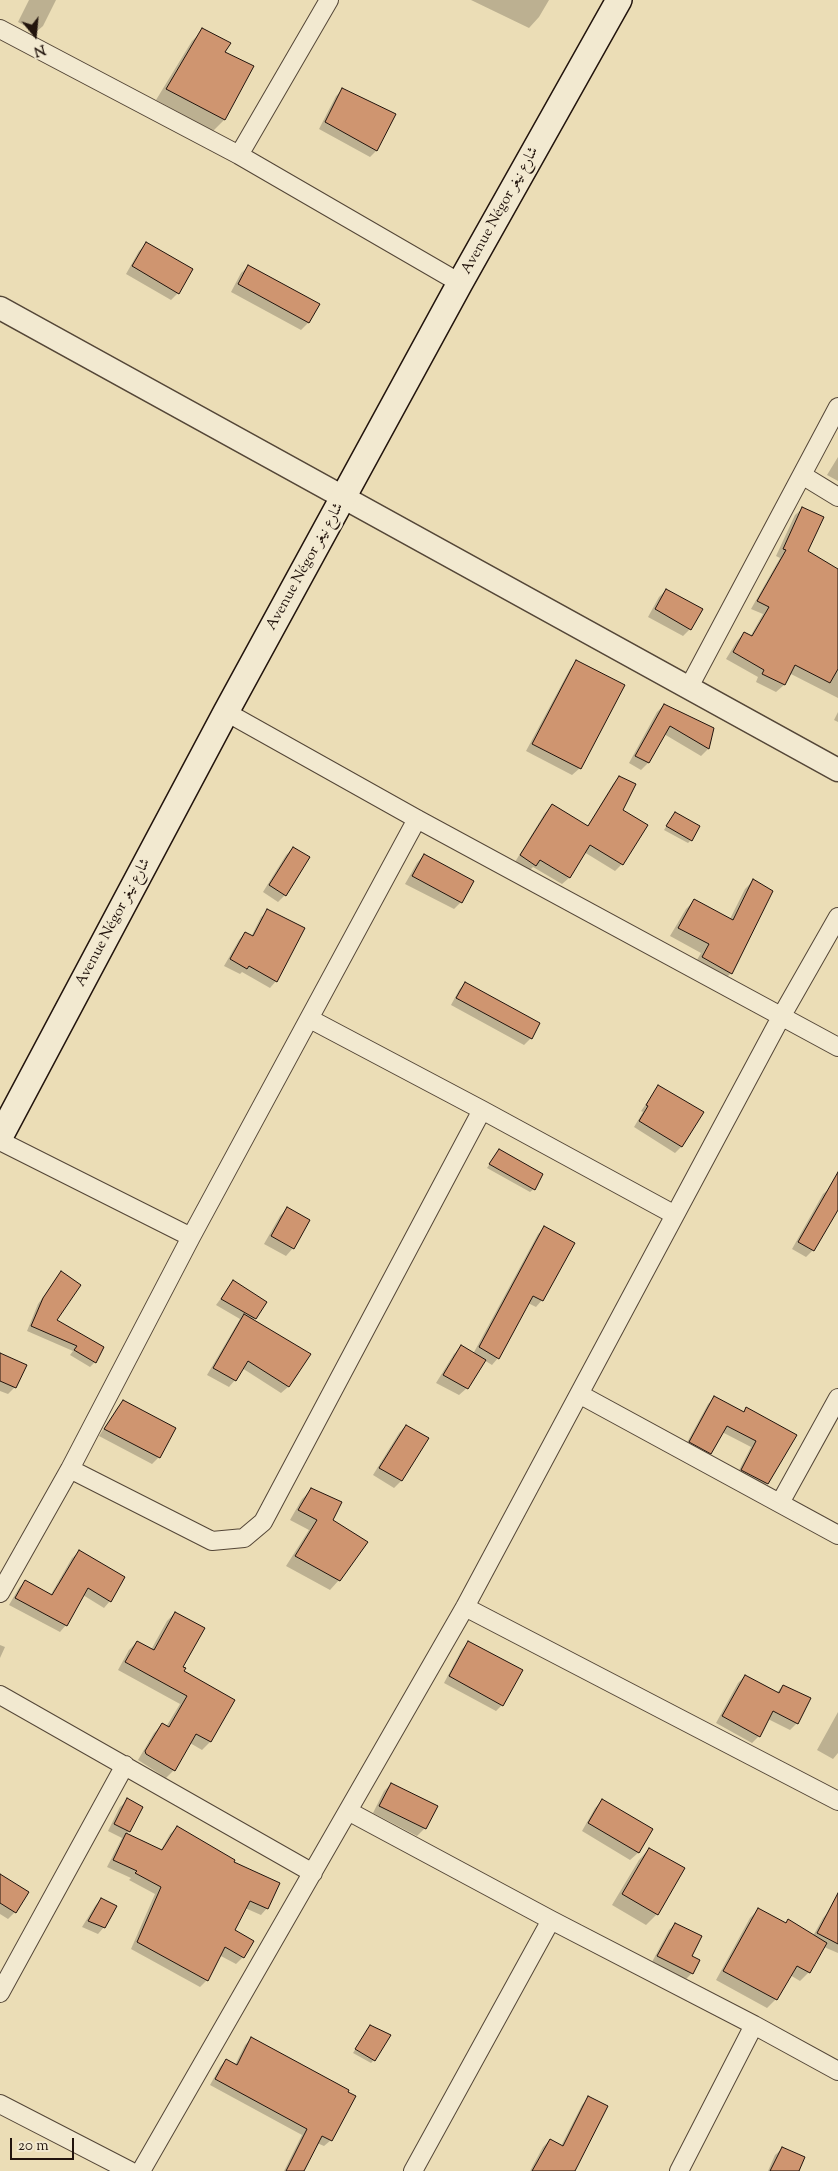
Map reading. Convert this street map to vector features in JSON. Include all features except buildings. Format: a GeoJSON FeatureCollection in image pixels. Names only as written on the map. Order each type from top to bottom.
{"type":"FeatureCollection","features":[{"type":"Feature","properties":{"kind":"main road","name":"Avenue Négor شارع نيغر"},"geometry":{"type":"LineString","coordinates":[[0,1139],[226,712],[460,283],[619,0]]}},
{"type":"Feature","properties":{"kind":"street"},"geometry":{"type":"LineString","coordinates":[[239,155],[329,0]]}},
{"type":"Feature","properties":{"kind":"street"},"geometry":{"type":"LineString","coordinates":[[0,29],[239,155],[460,283]]}},
{"type":"Feature","properties":{"kind":"street"},"geometry":{"type":"LineString","coordinates":[[0,308],[838,770]]}},
{"type":"Feature","properties":{"kind":"street"},"geometry":{"type":"LineString","coordinates":[[689,687],[838,407]]}},
{"type":"Feature","properties":{"kind":"street"},"geometry":{"type":"LineString","coordinates":[[802,475],[838,496]]}},
{"type":"Feature","properties":{"kind":"street"},"geometry":{"type":"LineString","coordinates":[[226,712],[417,819],[838,1048]]}},
{"type":"Feature","properties":{"kind":"street"},"geometry":{"type":"LineString","coordinates":[[0,1593],[70,1470],[191,1237],[417,819]]}},
{"type":"Feature","properties":{"kind":"street"},"geometry":{"type":"LineString","coordinates":[[141,2171],[465,1606],[782,1017],[838,917]]}},
{"type":"Feature","properties":{"kind":"street"},"geometry":{"type":"LineString","coordinates":[[310,1019],[675,1215]]}},
{"type":"Feature","properties":{"kind":"street"},"geometry":{"type":"LineString","coordinates":[[70,1470],[212,1541],[244,1538],[263,1522],[482,1110]]}},
{"type":"Feature","properties":{"kind":"street"},"geometry":{"type":"LineString","coordinates":[[0,1139],[191,1237]]}},
{"type":"Feature","properties":{"kind":"street"},"geometry":{"type":"LineString","coordinates":[[579,1394],[838,1535]]}},
{"type":"Feature","properties":{"kind":"street"},"geometry":{"type":"LineString","coordinates":[[780,1503],[838,1398]]}},
{"type":"Feature","properties":{"kind":"street"},"geometry":{"type":"LineString","coordinates":[[465,1606],[838,1801]]}},
{"type":"Feature","properties":{"kind":"street"},"geometry":{"type":"LineString","coordinates":[[0,1695],[313,1873]]}},
{"type":"Feature","properties":{"kind":"street"},"geometry":{"type":"LineString","coordinates":[[0,1993],[125,1765]]}},
{"type":"Feature","properties":{"kind":"street"},"geometry":{"type":"LineString","coordinates":[[348,1811],[551,1920],[754,2024],[838,2071]]}},
{"type":"Feature","properties":{"kind":"street"},"geometry":{"type":"LineString","coordinates":[[413,2171],[551,1920]]}},
{"type":"Feature","properties":{"kind":"street"},"geometry":{"type":"LineString","coordinates":[[679,2171],[754,2024]]}},
{"type":"Feature","properties":{"kind":"street"},"geometry":{"type":"LineString","coordinates":[[0,2104],[130,2171]]}}]}
